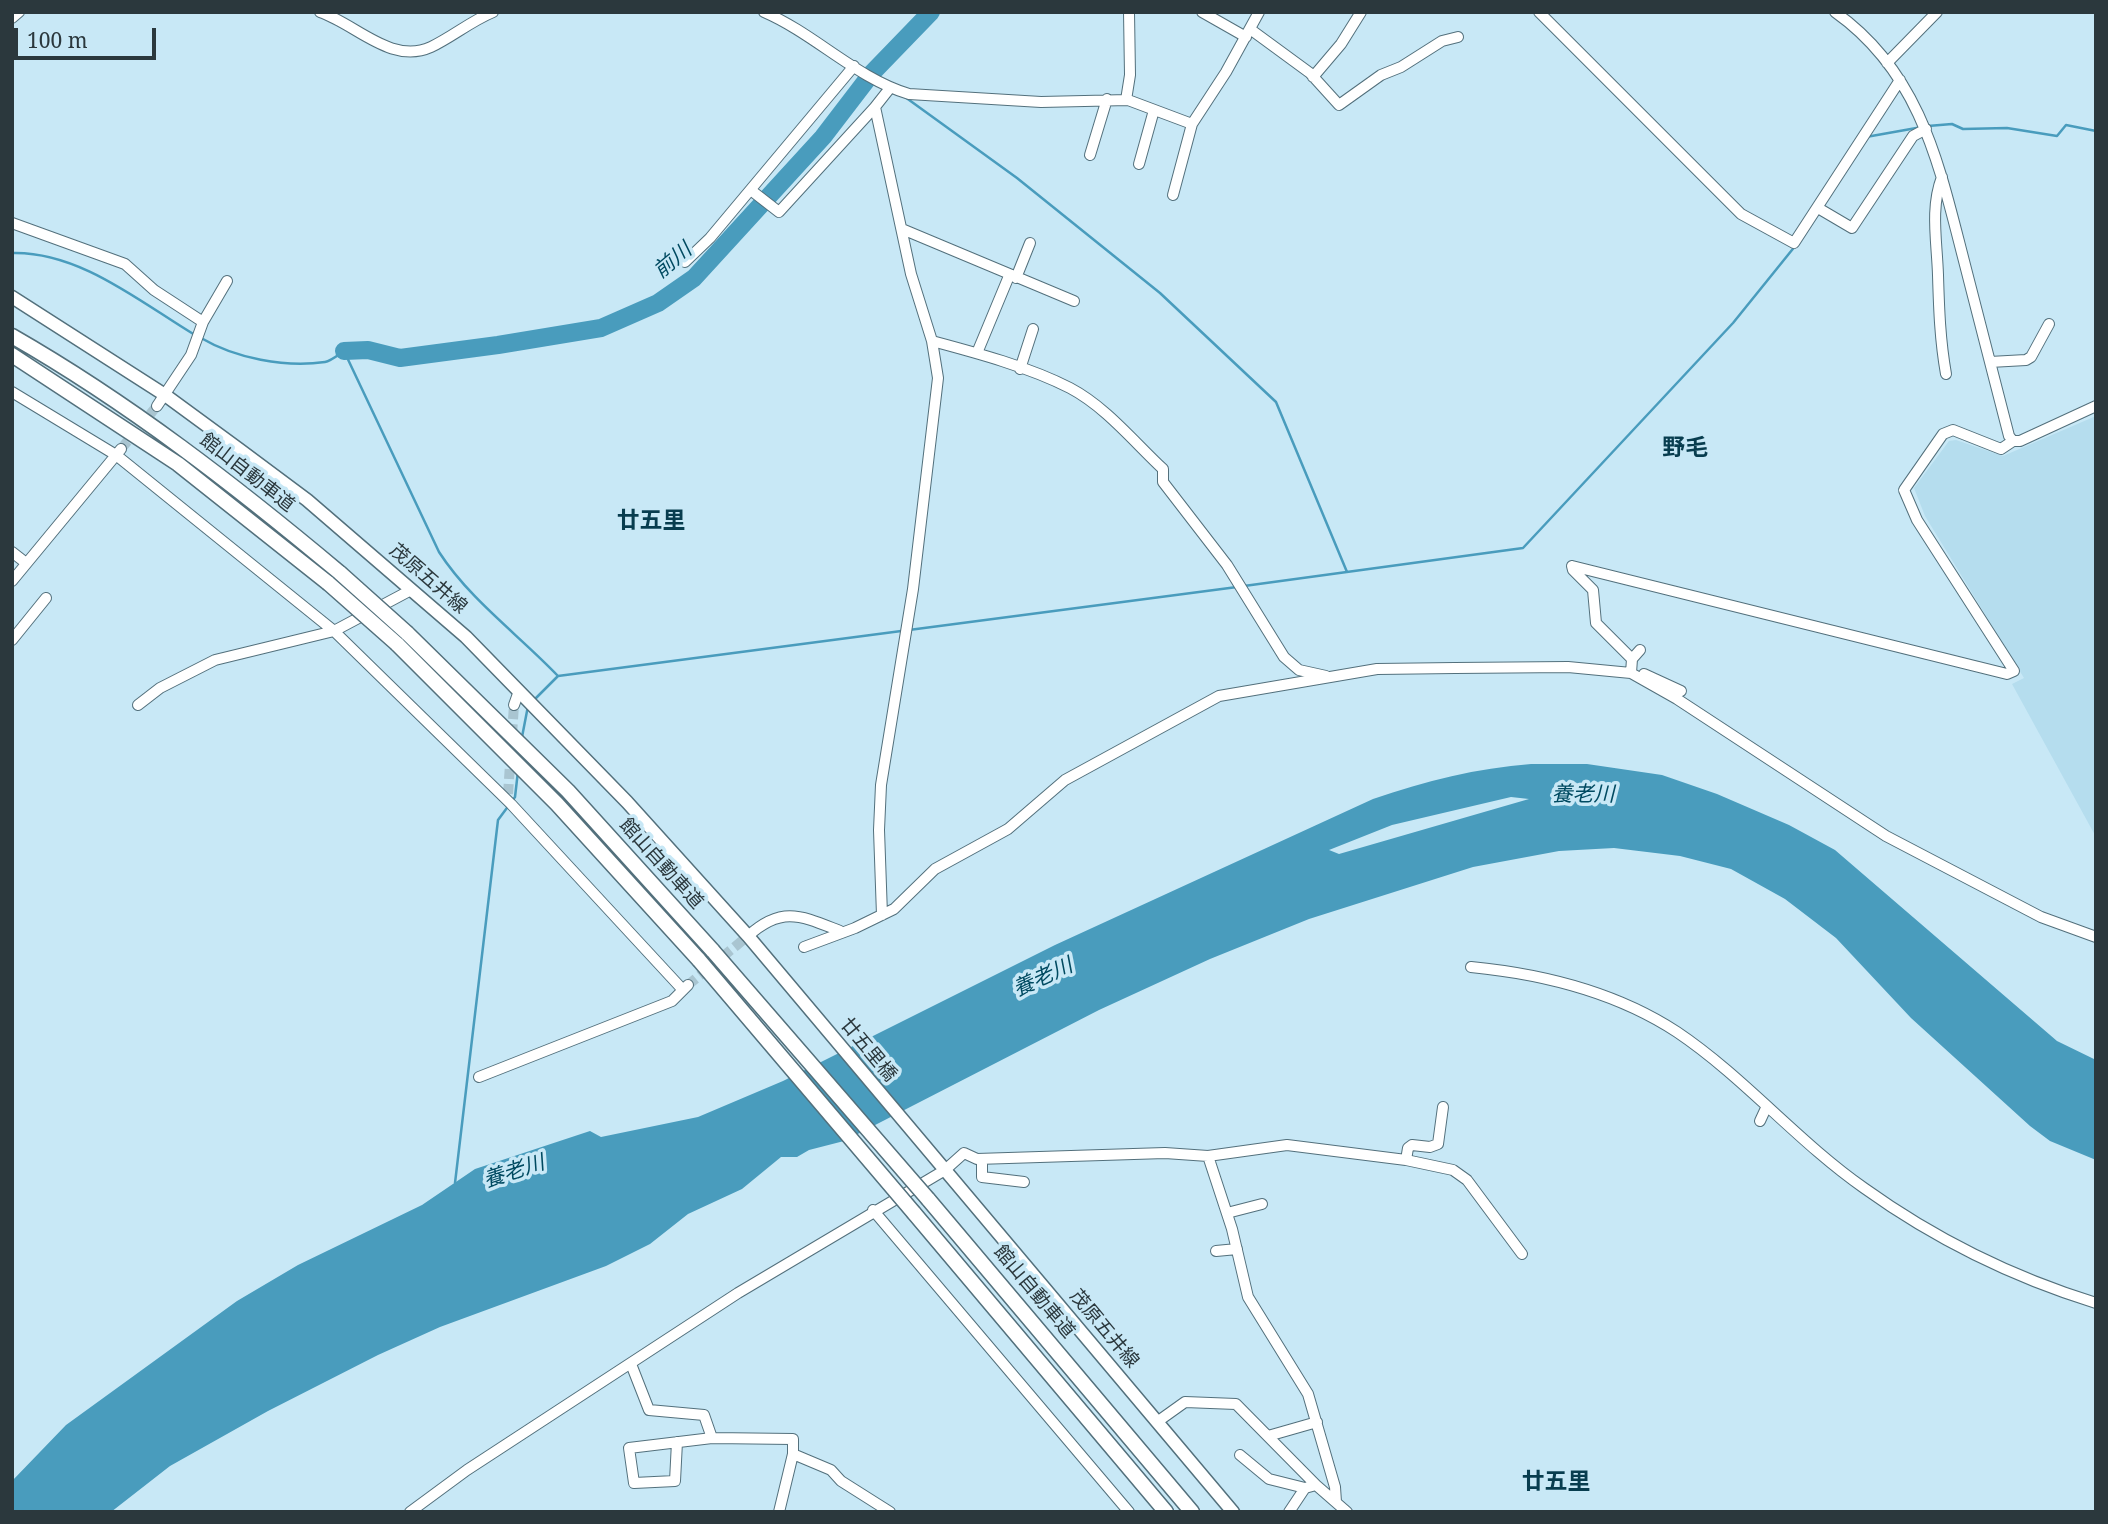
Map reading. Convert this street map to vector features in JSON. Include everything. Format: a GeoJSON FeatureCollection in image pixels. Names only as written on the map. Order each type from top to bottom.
{"type":"FeatureCollection","features":[{"type":"Feature","properties":{"kind":"highway","name":"館山自動車道"},"geometry":{"type":"LineString","coordinates":[[12,336],[71,372],[184,449],[340,573],[407,633],[568,791],[713,951],[928,1199],[1192,1512]]}},
{"type":"Feature","properties":{"kind":"highway","name":"館山自動車道"},"geometry":{"type":"LineString","coordinates":[[12,355],[178,464],[328,583],[397,644],[557,804],[699,960],[1166,1512]]}},
{"type":"Feature","properties":{"kind":"main road","name":"茂原五井線"},"geometry":{"type":"LineString","coordinates":[[12,297],[165,395],[307,500],[466,637],[627,802],[762,954]]}},
{"type":"Feature","properties":{"kind":"main road","name":"廿五里橋"},"geometry":{"type":"LineString","coordinates":[[762,954],[945,1170]]}},
{"type":"Feature","properties":{"kind":"main road","name":"茂原五井線"},"geometry":{"type":"LineString","coordinates":[[945,1170],[1233,1512]]}},
{"type":"Feature","properties":{"kind":"street"},"geometry":{"type":"LineString","coordinates":[[12,18],[19,12]]}},
{"type":"Feature","properties":{"kind":"street"},"geometry":{"type":"LineString","coordinates":[[320,12],[339,18],[397,51],[412,52],[430,47],[477,15],[493,12]]}},
{"type":"Feature","properties":{"kind":"street"},"geometry":{"type":"LineString","coordinates":[[764,12],[808,35],[890,88],[917,95],[1041,102],[1126,100],[1192,124]]}},
{"type":"Feature","properties":{"kind":"street"},"geometry":{"type":"LineString","coordinates":[[1126,100],[1130,75],[1129,12]]}},
{"type":"Feature","properties":{"kind":"street"},"geometry":{"type":"LineString","coordinates":[[1202,12],[1248,33],[1313,77],[1339,105],[1381,75],[1401,67],[1442,41],[1458,37]]}},
{"type":"Feature","properties":{"kind":"street"},"geometry":{"type":"LineString","coordinates":[[1173,195],[1192,124],[1259,12]]}},
{"type":"Feature","properties":{"kind":"street"},"geometry":{"type":"LineString","coordinates":[[1313,77],[1341,44],[1361,12]]}},
{"type":"Feature","properties":{"kind":"street"},"geometry":{"type":"LineString","coordinates":[[1539,12],[1741,214],[1794,243],[1900,80]]}},
{"type":"Feature","properties":{"kind":"street"},"geometry":{"type":"LineString","coordinates":[[1835,12],[1859,32],[1887,63],[1900,80],[1926,128],[1942,177],[2013,441]]}},
{"type":"Feature","properties":{"kind":"street"},"geometry":{"type":"LineString","coordinates":[[1887,63],[1937,12]]}},
{"type":"Feature","properties":{"kind":"street"},"geometry":{"type":"LineString","coordinates":[[685,262],[710,238],[854,66]]}},
{"type":"Feature","properties":{"kind":"street"},"geometry":{"type":"LineString","coordinates":[[752,191],[779,212],[890,88]]}},
{"type":"Feature","properties":{"kind":"street"},"geometry":{"type":"LineString","coordinates":[[1090,155],[1107,99]]}},
{"type":"Feature","properties":{"kind":"street"},"geometry":{"type":"LineString","coordinates":[[875,107],[911,274],[932,341],[938,378],[913,589],[881,785],[882,915]]}},
{"type":"Feature","properties":{"kind":"street"},"geometry":{"type":"LineString","coordinates":[[1139,164],[1154,110]]}},
{"type":"Feature","properties":{"kind":"street"},"geometry":{"type":"LineString","coordinates":[[1818,208],[1852,228],[1913,136],[1926,128]]}},
{"type":"Feature","properties":{"kind":"street"},"geometry":{"type":"LineString","coordinates":[[1942,177],[1936,193],[1935,216],[1939,337],[1946,374]]}},
{"type":"Feature","properties":{"kind":"street"},"geometry":{"type":"LineString","coordinates":[[12,223],[125,264],[154,290],[203,321]]}},
{"type":"Feature","properties":{"kind":"street"},"geometry":{"type":"LineString","coordinates":[[902,229],[930,238],[1013,277],[1074,300]]}},
{"type":"Feature","properties":{"kind":"street"},"geometry":{"type":"LineString","coordinates":[[977,353],[1030,243]]}},
{"type":"Feature","properties":{"kind":"street"},"geometry":{"type":"LineString","coordinates":[[157,406],[191,355],[203,321],[226,281]]}},
{"type":"Feature","properties":{"kind":"street"},"geometry":{"type":"LineString","coordinates":[[1990,362],[2026,360],[2031,357],[2049,324]]}},
{"type":"Feature","properties":{"kind":"street"},"geometry":{"type":"LineString","coordinates":[[1020,369],[1033,329]]}},
{"type":"Feature","properties":{"kind":"street"},"geometry":{"type":"LineString","coordinates":[[932,341],[977,353],[1070,388],[1096,406],[1163,469],[1163,482],[1227,565],[1284,657],[1299,670],[1330,677]]}},
{"type":"Feature","properties":{"kind":"street"},"geometry":{"type":"LineString","coordinates":[[12,392],[119,452],[334,631],[507,797],[686,988],[672,1001],[479,1077]]}},
{"type":"Feature","properties":{"kind":"street"},"geometry":{"type":"LineString","coordinates":[[2096,406],[2020,441],[2013,441],[2001,449],[1953,430],[1942,434],[1904,491],[1917,520],[2014,671],[2007,674],[1573,566],[1573,570],[1593,590],[1596,623],[1632,667],[1677,699],[1886,836],[2041,917],[2096,937]]}},
{"type":"Feature","properties":{"kind":"street"},"geometry":{"type":"LineString","coordinates":[[12,581],[119,452]]}},
{"type":"Feature","properties":{"kind":"street"},"geometry":{"type":"LineString","coordinates":[[12,552],[26,563]]}},
{"type":"Feature","properties":{"kind":"street"},"geometry":{"type":"LineString","coordinates":[[138,705],[160,688],[215,660],[334,631],[411,590]]}},
{"type":"Feature","properties":{"kind":"street"},"geometry":{"type":"LineString","coordinates":[[12,640],[46,598]]}},
{"type":"Feature","properties":{"kind":"street"},"geometry":{"type":"LineString","coordinates":[[12,619],[25,625]]}},
{"type":"Feature","properties":{"kind":"street"},"geometry":{"type":"LineString","coordinates":[[1632,667],[1640,650]]}},
{"type":"Feature","properties":{"kind":"street"},"geometry":{"type":"LineString","coordinates":[[804,947],[894,909],[935,869],[1007,829],[1065,780],[1177,718],[1230,693],[1377,669],[1568,667],[1632,667],[1681,691]]}},
{"type":"Feature","properties":{"kind":"street"},"geometry":{"type":"LineString","coordinates":[[514,705],[519,691]]}},
{"type":"Feature","properties":{"kind":"street"},"geometry":{"type":"LineString","coordinates":[[748,936],[778,916],[799,915],[840,931]]}},
{"type":"Feature","properties":{"kind":"street"},"geometry":{"type":"LineString","coordinates":[[1471,967],[1512,971],[1568,984],[1626,1006],[1679,1033],[1862,1187],[1956,1247],[2096,1303]]}},
{"type":"Feature","properties":{"kind":"street"},"geometry":{"type":"LineString","coordinates":[[1406,1160],[1408,1148],[1412,1145],[1430,1147],[1438,1144],[1443,1107]]}},
{"type":"Feature","properties":{"kind":"street"},"geometry":{"type":"LineString","coordinates":[[1759,1121],[1766,1108]]}},
{"type":"Feature","properties":{"kind":"street"},"geometry":{"type":"LineString","coordinates":[[410,1512],[467,1470],[873,1210],[945,1170],[964,1153],[982,1159],[1165,1153],[1208,1156],[1287,1145],[1406,1160],[1453,1170],[1468,1180],[1522,1254]]}},
{"type":"Feature","properties":{"kind":"street"},"geometry":{"type":"LineString","coordinates":[[1208,1156],[1227,1213],[1248,1297],[1308,1394],[1335,1486],[1336,1502]]}},
{"type":"Feature","properties":{"kind":"street"},"geometry":{"type":"LineString","coordinates":[[982,1159],[982,1177],[1024,1181]]}},
{"type":"Feature","properties":{"kind":"street"},"geometry":{"type":"LineString","coordinates":[[1227,1213],[1262,1204]]}},
{"type":"Feature","properties":{"kind":"street"},"geometry":{"type":"LineString","coordinates":[[873,1210],[1129,1512]]}},
{"type":"Feature","properties":{"kind":"street"},"geometry":{"type":"LineString","coordinates":[[1216,1251],[1237,1249]]}},
{"type":"Feature","properties":{"kind":"street"},"geometry":{"type":"LineString","coordinates":[[631,1364],[649,1410],[704,1415],[712,1437]]}},
{"type":"Feature","properties":{"kind":"street"},"geometry":{"type":"LineString","coordinates":[[1157,1422],[1185,1402],[1236,1404],[1316,1485],[1347,1512]]}},
{"type":"Feature","properties":{"kind":"street"},"geometry":{"type":"LineString","coordinates":[[1268,1436],[1317,1422]]}},
{"type":"Feature","properties":{"kind":"street"},"geometry":{"type":"LineString","coordinates":[[677,1442],[675,1481],[634,1483],[629,1448],[712,1437],[793,1439],[793,1454],[779,1512]]}},
{"type":"Feature","properties":{"kind":"street"},"geometry":{"type":"LineString","coordinates":[[793,1454],[831,1470],[841,1481],[890,1512]]}},
{"type":"Feature","properties":{"kind":"street"},"geometry":{"type":"LineString","coordinates":[[1240,1455],[1269,1479],[1305,1488],[1316,1485]]}},
{"type":"Feature","properties":{"kind":"street"},"geometry":{"type":"LineString","coordinates":[[1289,1512],[1305,1488]]}},
{"type":"Feature","properties":{"kind":"shaded area"},"geometry":{"type":"Polygon","coordinates":[[[2096,416],[2096,837],[2012,684],[2024,678],[1925,516],[1914,488],[1949,441],[1956,440],[2003,456],[2096,416]]]}},
{"type":"Feature","properties":{"kind":"water","name":"養老川"},"geometry":{"type":"Polygon","coordinates":[[[1531,764],[1587,764],[1662,775],[1717,794],[1789,825],[1835,850],[2057,1041],[2096,1060],[2096,1160],[2050,1141],[2030,1126],[1911,1018],[1836,938],[1785,899],[1731,869],[1680,856],[1614,848],[1559,851],[1473,867],[1309,919],[1210,959],[1099,1010],[844,1141],[809,1150],[797,1157],[781,1157],[742,1189],[688,1214],[650,1244],[606,1266],[440,1327],[378,1355],[268,1411],[170,1466],[111,1512],[12,1512],[12,1481],[66,1425],[237,1301],[298,1265],[422,1205],[475,1169],[590,1131],[601,1137],[698,1117],[783,1081],[1055,945],[1373,799],[1452,776],[1531,764]],[[1511,797],[1392,825],[1329,850],[1339,854],[1529,799],[1511,797]]]}},
{"type":"Feature","properties":{"kind":"waterway","name":"前川"},"geometry":{"type":"LineString","coordinates":[[344,351],[368,350],[400,358],[498,345],[601,328],[658,303],[694,278],[823,137],[872,73],[931,12]]}},
{"type":"Feature","properties":{"kind":"waterway"},"geometry":{"type":"LineString","coordinates":[[905,97],[1017,178],[1160,293],[1276,402],[1347,572]]}},
{"type":"Feature","properties":{"kind":"waterway"},"geometry":{"type":"LineString","coordinates":[[1928,126],[1952,124],[1963,129],[2007,128],[2057,136],[2066,125],[2096,131]]}},
{"type":"Feature","properties":{"kind":"waterway"},"geometry":{"type":"LineString","coordinates":[[1866,137],[1922,127]]}},
{"type":"Feature","properties":{"kind":"waterway"},"geometry":{"type":"LineString","coordinates":[[1244,586],[1523,548],[1733,323],[1796,245]]}},
{"type":"Feature","properties":{"kind":"waterway"},"geometry":{"type":"LineString","coordinates":[[12,253],[61,260],[85,269],[131,294],[195,335]]}},
{"type":"Feature","properties":{"kind":"waterway"},"geometry":{"type":"LineString","coordinates":[[201,338],[245,356],[294,364],[325,362],[344,351],[439,552],[480,602],[558,676]]}},
{"type":"Feature","properties":{"kind":"waterway"},"geometry":{"type":"LineString","coordinates":[[535,699],[558,676],[1237,587]]}},
{"type":"Feature","properties":{"kind":"waterway"},"geometry":{"type":"LineString","coordinates":[[522,737],[528,706]]}},
{"type":"Feature","properties":{"kind":"waterway"},"geometry":{"type":"LineString","coordinates":[[455,1183],[498,820],[515,797],[518,771]]}},
{"type":"Feature","properties":{"kind":"tunnel"},"geometry":{"type":"LineString","coordinates":[[121,449],[157,406]]}},
{"type":"Feature","properties":{"kind":"tunnel"},"geometry":{"type":"LineString","coordinates":[[508,794],[514,705]]}},
{"type":"Feature","properties":{"kind":"tunnel"},"geometry":{"type":"LineString","coordinates":[[688,985],[748,936]]}},
{"type":"Feature","properties":{"kind":"district","name":"野毛"},"geometry":{"type":"Point","coordinates":[1685,448]}},
{"type":"Feature","properties":{"kind":"district","name":"廿五里"},"geometry":{"type":"Point","coordinates":[651,521]}},
{"type":"Feature","properties":{"kind":"district","name":"廿五里"},"geometry":{"type":"Point","coordinates":[1556,1482]}}]}
